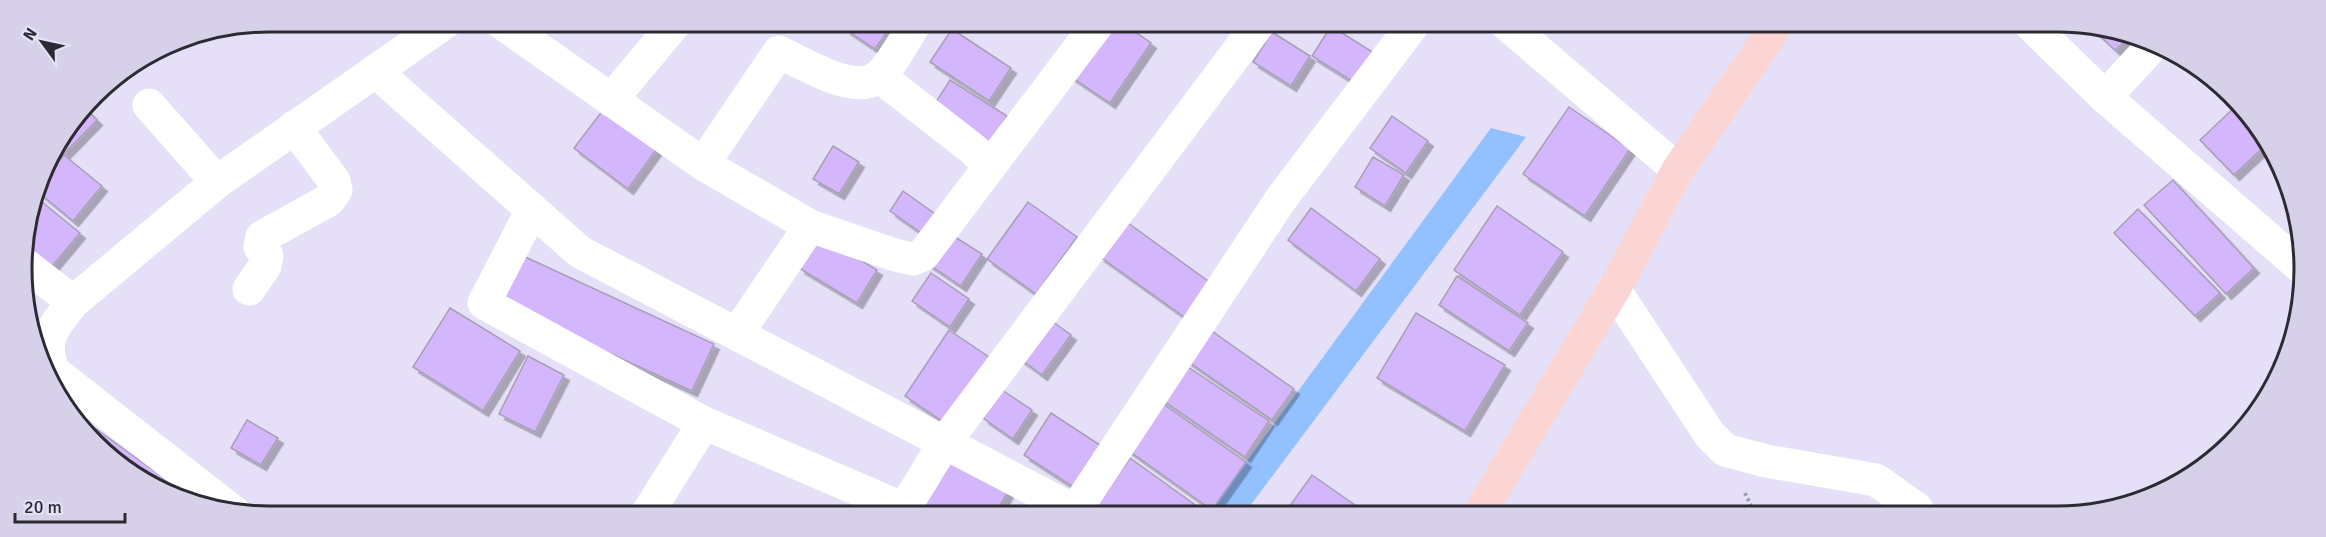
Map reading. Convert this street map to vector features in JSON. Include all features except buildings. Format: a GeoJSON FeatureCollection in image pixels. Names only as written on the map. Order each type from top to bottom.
{"type":"FeatureCollection","features":[{"type":"Feature","properties":{"kind":"main road"},"geometry":{"type":"LineString","coordinates":[[1484,506],[1614,289],[1678,170],[1772,32]]}},
{"type":"Feature","properties":{"kind":"street"},"geometry":{"type":"LineString","coordinates":[[46,351],[50,332],[73,302],[217,182],[431,32]]}},
{"type":"Feature","properties":{"kind":"street"},"geometry":{"type":"LineString","coordinates":[[515,32],[703,164],[810,226],[913,259],[923,255],[1091,32]]}},
{"type":"Feature","properties":{"kind":"street"},"geometry":{"type":"LineString","coordinates":[[611,100],[668,32]]}},
{"type":"Feature","properties":{"kind":"street"},"geometry":{"type":"LineString","coordinates":[[703,164],[779,52],[849,84],[868,82],[879,76],[909,32]]}},
{"type":"Feature","properties":{"kind":"street"},"geometry":{"type":"LineString","coordinates":[[906,506],[945,442],[1252,32]]}},
{"type":"Feature","properties":{"kind":"street"},"geometry":{"type":"LineString","coordinates":[[1078,506],[1281,199],[1407,32]]}},
{"type":"Feature","properties":{"kind":"street"},"geometry":{"type":"LineString","coordinates":[[1516,32],[1678,170]]}},
{"type":"Feature","properties":{"kind":"street"},"geometry":{"type":"LineString","coordinates":[[2038,32],[2105,97],[2294,261]]}},
{"type":"Feature","properties":{"kind":"street"},"geometry":{"type":"LineString","coordinates":[[2105,97],[2148,50]]}},
{"type":"Feature","properties":{"kind":"street"},"geometry":{"type":"LineString","coordinates":[[375,71],[580,252],[1066,506]]}},
{"type":"Feature","properties":{"kind":"street"},"geometry":{"type":"LineString","coordinates":[[879,76],[974,150],[990,166]]}},
{"type":"Feature","properties":{"kind":"street"},"geometry":{"type":"LineString","coordinates":[[148,105],[217,182]]}},
{"type":"Feature","properties":{"kind":"street"},"geometry":{"type":"LineString","coordinates":[[249,289],[265,266],[267,256],[260,247],[262,237],[329,200],[336,190],[334,181],[294,127]]}},
{"type":"Feature","properties":{"kind":"street"},"geometry":{"type":"LineString","coordinates":[[532,210],[484,303],[704,423],[897,506]]}},
{"type":"Feature","properties":{"kind":"street"},"geometry":{"type":"LineString","coordinates":[[736,334],[810,226]]}},
{"type":"Feature","properties":{"kind":"street"},"geometry":{"type":"LineString","coordinates":[[32,270],[73,302]]}},
{"type":"Feature","properties":{"kind":"street"},"geometry":{"type":"LineString","coordinates":[[1614,289],[1710,435],[1725,450],[1766,461],[1876,480],[1913,506]]}},
{"type":"Feature","properties":{"kind":"street"},"geometry":{"type":"LineString","coordinates":[[56,374],[219,500]]}},
{"type":"Feature","properties":{"kind":"street"},"geometry":{"type":"LineString","coordinates":[[652,506],[704,423]]}},
{"type":"Feature","properties":{"kind":"water"},"geometry":{"type":"Polygon","coordinates":[[[1491,128],[1526,137],[1250,506],[1214,506],[1491,128]]]}}]}
